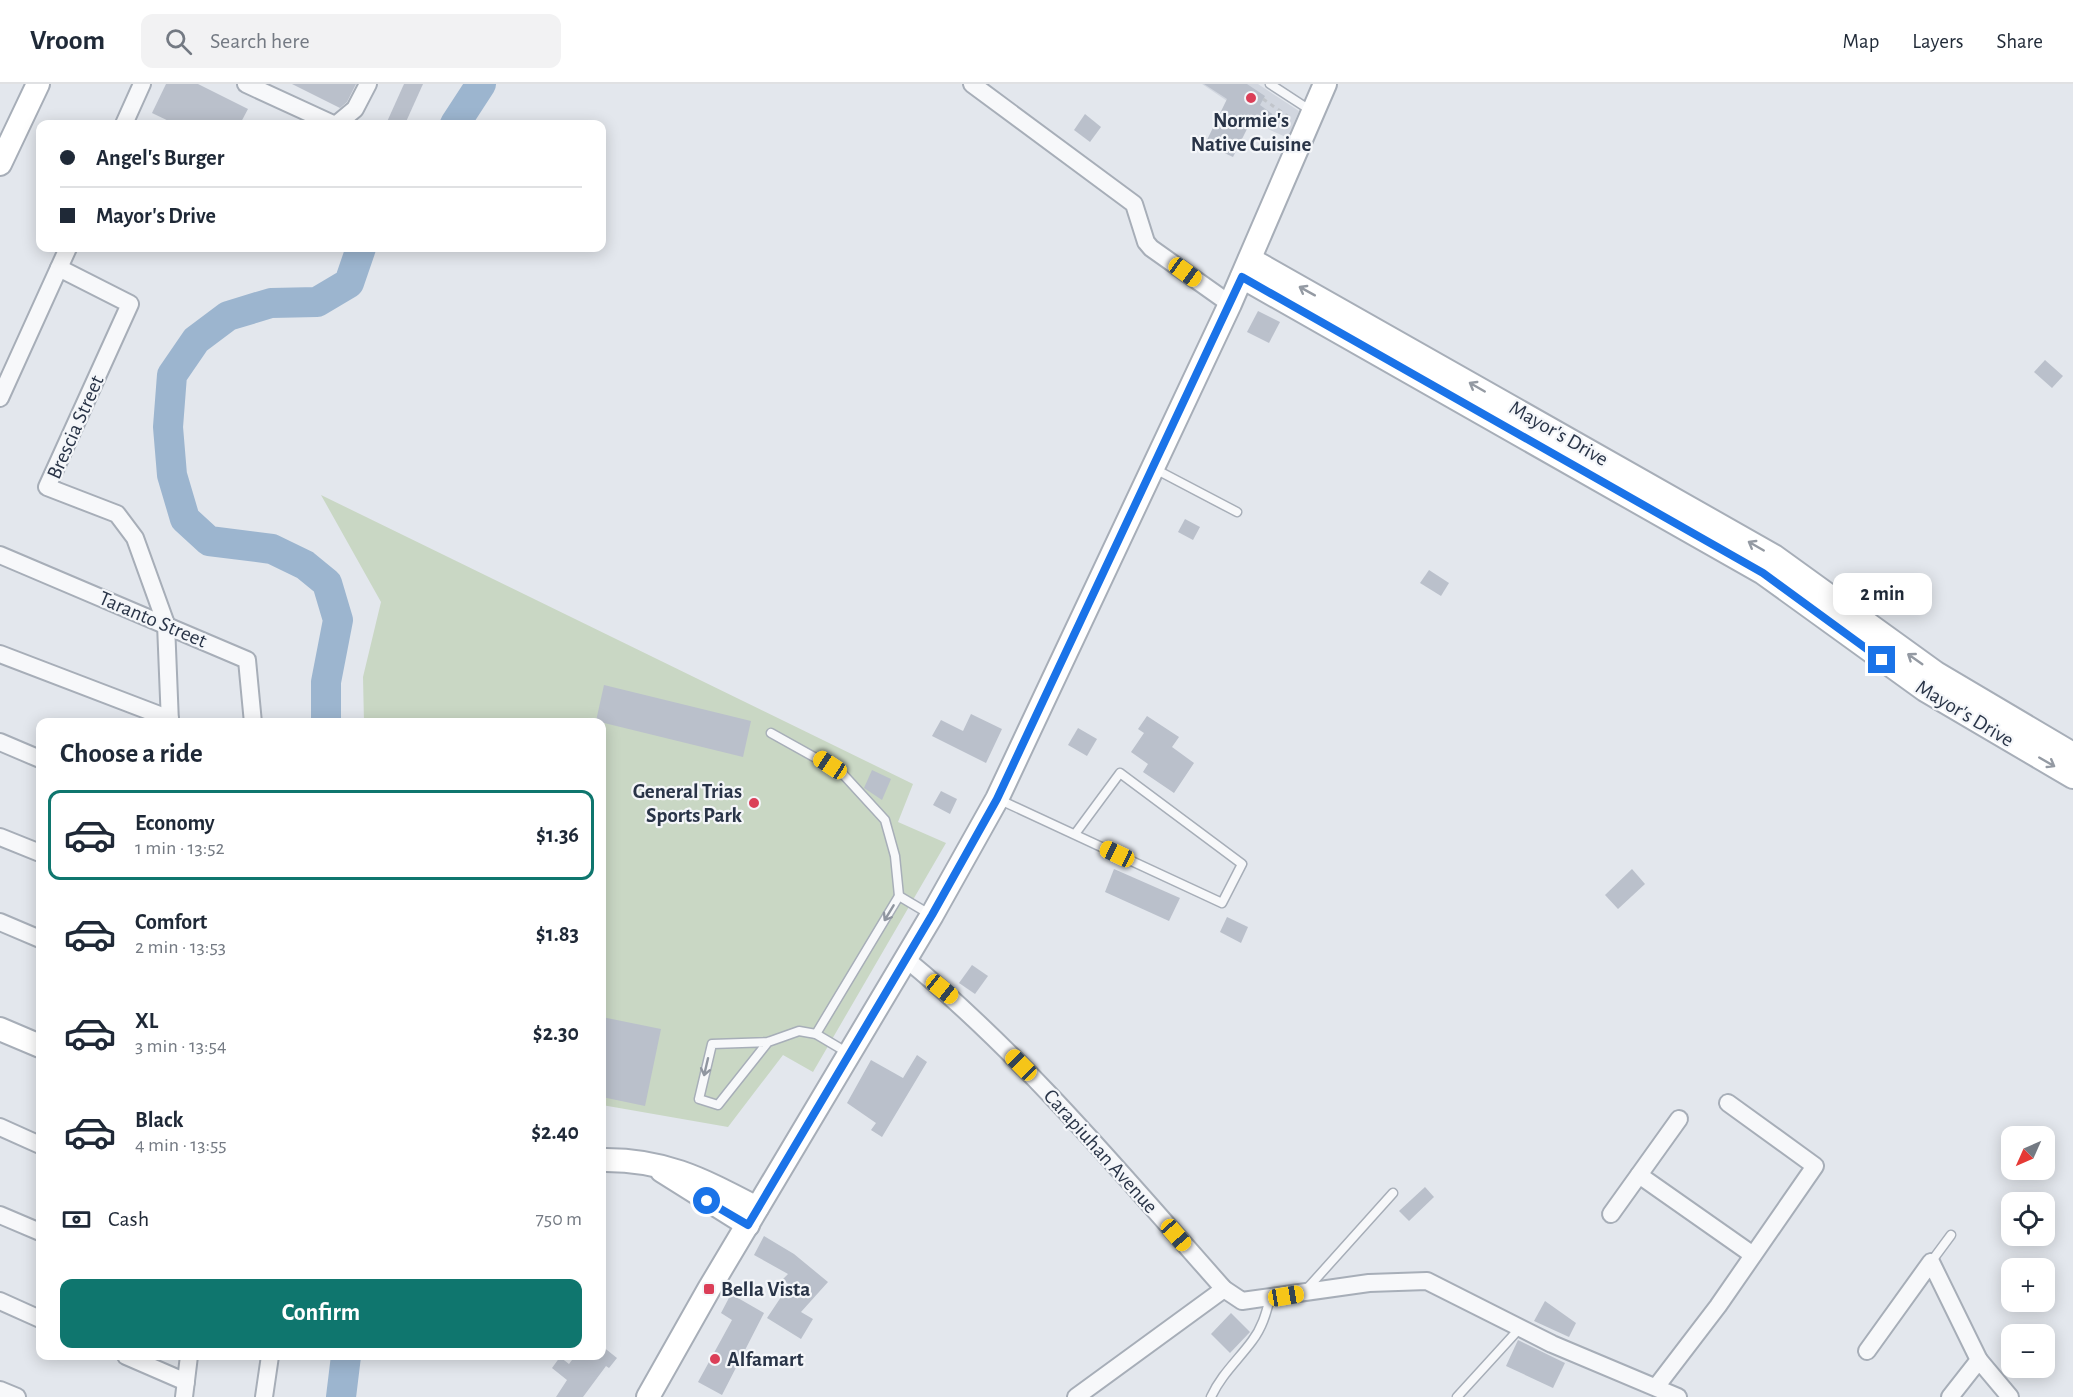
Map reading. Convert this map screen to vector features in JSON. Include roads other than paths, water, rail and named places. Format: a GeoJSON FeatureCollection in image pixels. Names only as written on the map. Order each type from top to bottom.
{"type":"FeatureCollection","features":[{"type":"Feature","properties":{"kind":"street"},"geometry":{"type":"LineString","coordinates":[[0,164],[38,84]]}},
{"type":"Feature","properties":{"kind":"street"},"geometry":{"type":"LineString","coordinates":[[129,120],[142,84]]}},
{"type":"Feature","properties":{"kind":"street"},"geometry":{"type":"LineString","coordinates":[[246,84],[326,120]]}},
{"type":"Feature","properties":{"kind":"street"},"geometry":{"type":"LineString","coordinates":[[340,120],[355,109],[368,84]]}},
{"type":"Feature","properties":{"kind":"street"},"geometry":{"type":"LineString","coordinates":[[972,84],[1134,204],[1146,242],[1151,248],[1230,304]]}},
{"type":"Feature","properties":{"kind":"street"},"geometry":{"type":"LineString","coordinates":[[648,1397],[848,1053],[932,915],[997,799],[1230,304],[1325,84]]}},
{"type":"Feature","properties":{"kind":"street"},"geometry":{"type":"LineString","coordinates":[[0,398],[66,252]]}},
{"type":"Feature","properties":{"kind":"street","name":"Brescia Street"},"geometry":{"type":"LineString","coordinates":[[58,268],[130,303],[48,487],[117,514],[135,538],[166,624],[170,718]]}},
{"type":"Feature","properties":{"kind":"street","name":"Mayor's Drive"},"geometry":{"type":"LineString","coordinates":[[1246,268],[1668,507],[1782,561],[1936,673],[2073,754]]}},
{"type":"Feature","properties":{"kind":"street","name":"Mayor's Drive"},"geometry":{"type":"LineString","coordinates":[[1668,507],[1779,583],[1934,695],[2073,777]]}},
{"type":"Feature","properties":{"kind":"street","name":"Taranto Street"},"geometry":{"type":"LineString","coordinates":[[0,555],[247,660],[253,718]]}},
{"type":"Feature","properties":{"kind":"street"},"geometry":{"type":"LineString","coordinates":[[0,654],[162,718]]}},
{"type":"Feature","properties":{"kind":"street"},"geometry":{"type":"LineString","coordinates":[[0,742],[36,757]]}},
{"type":"Feature","properties":{"kind":"street"},"geometry":{"type":"LineString","coordinates":[[0,837],[36,851]]}},
{"type":"Feature","properties":{"kind":"street"},"geometry":{"type":"LineString","coordinates":[[0,922],[36,937]]}},
{"type":"Feature","properties":{"kind":"street","name":"Carapiuhan Avenue"},"geometry":{"type":"LineString","coordinates":[[906,959],[961,1004],[1066,1110],[1224,1289],[1242,1301],[1368,1283],[1427,1281],[1520,1328],[1678,1397]]}},
{"type":"Feature","properties":{"kind":"street"},"geometry":{"type":"LineString","coordinates":[[0,1029],[36,1044]]}},
{"type":"Feature","properties":{"kind":"street"},"geometry":{"type":"LineString","coordinates":[[1656,1387],[1815,1166],[1728,1103]]}},
{"type":"Feature","properties":{"kind":"street"},"geometry":{"type":"LineString","coordinates":[[1611,1214],[1679,1119]]}},
{"type":"Feature","properties":{"kind":"street"},"geometry":{"type":"LineString","coordinates":[[0,1127],[36,1143]]}},
{"type":"Feature","properties":{"kind":"street"},"geometry":{"type":"LineString","coordinates":[[606,1160],[651,1163],[693,1175],[753,1217]]}},
{"type":"Feature","properties":{"kind":"street"},"geometry":{"type":"LineString","coordinates":[[1639,1175],[1753,1255]]}},
{"type":"Feature","properties":{"kind":"street"},"geometry":{"type":"LineString","coordinates":[[0,1215],[36,1230]]}},
{"type":"Feature","properties":{"kind":"street"},"geometry":{"type":"LineString","coordinates":[[1867,1351],[1931,1262],[1979,1360],[2010,1397]]}},
{"type":"Feature","properties":{"kind":"street"},"geometry":{"type":"LineString","coordinates":[[1076,1397],[1224,1289]]}},
{"type":"Feature","properties":{"kind":"street"},"geometry":{"type":"LineString","coordinates":[[0,1301],[36,1317]]}},
{"type":"Feature","properties":{"kind":"street"},"geometry":{"type":"LineString","coordinates":[[133,1360],[185,1390],[189,1360]]}},
{"type":"Feature","properties":{"kind":"street"},"geometry":{"type":"LineString","coordinates":[[264,1397],[269,1360]]}},
{"type":"Feature","properties":{"kind":"street"},"geometry":{"type":"LineString","coordinates":[[1950,1397],[1979,1360]]}},
{"type":"Feature","properties":{"kind":"street"},"geometry":{"type":"LineString","coordinates":[[0,1390],[17,1397]]}},
{"type":"Feature","properties":{"kind":"lane"},"geometry":{"type":"LineString","coordinates":[[1270,84],[1310,120]]}},
{"type":"Feature","properties":{"kind":"lane"},"geometry":{"type":"LineString","coordinates":[[1154,469],[1237,512]]}},
{"type":"Feature","properties":{"kind":"lane"},"geometry":{"type":"LineString","coordinates":[[771,733],[841,772],[885,820],[895,856],[899,896],[816,1034]]}},
{"type":"Feature","properties":{"kind":"lane"},"geometry":{"type":"LineString","coordinates":[[997,799],[1222,903],[1242,864],[1120,773],[1075,834]]}},
{"type":"Feature","properties":{"kind":"lane"},"geometry":{"type":"LineString","coordinates":[[899,896],[932,915]]}},
{"type":"Feature","properties":{"kind":"lane"},"geometry":{"type":"LineString","coordinates":[[768,1042],[718,1105],[699,1099],[712,1044],[768,1042],[799,1031],[816,1034],[848,1053]]}},
{"type":"Feature","properties":{"kind":"lane"},"geometry":{"type":"LineString","coordinates":[[1302,1293],[1393,1193]]}},
{"type":"Feature","properties":{"kind":"lane"},"geometry":{"type":"LineString","coordinates":[[1931,1262],[1951,1235]]}},
{"type":"Feature","properties":{"kind":"lane"},"geometry":{"type":"LineString","coordinates":[[1211,1397],[1219,1380],[1253,1341],[1263,1323],[1270,1298]]}},
{"type":"Feature","properties":{"kind":"lane"},"geometry":{"type":"LineString","coordinates":[[1457,1397],[1520,1328]]}},
{"type":"Feature","properties":{"kind":"waterway"},"geometry":{"type":"LineString","coordinates":[[458,120],[481,84]]}},
{"type":"Feature","properties":{"kind":"waterway"},"geometry":{"type":"LineString","coordinates":[[326,718],[326,682],[338,620],[327,583],[305,565],[272,549],[209,541],[185,519],[172,475],[168,427],[172,375],[196,340],[228,316],[271,303],[317,302],[349,283],[360,252]]}},
{"type":"Feature","properties":{"kind":"waterway"},"geometry":{"type":"LineString","coordinates":[[341,1397],[346,1360]]}},
{"type":"Feature","properties":{"kind":"place","name":"Normie's Native Cuisine"},"geometry":{"type":"Point","coordinates":[1251,98]}},
{"type":"Feature","properties":{"kind":"place","name":"General Trias Sports Park"},"geometry":{"type":"Point","coordinates":[754,803]}},
{"type":"Feature","properties":{"kind":"place","name":"Bella Vista"},"geometry":{"type":"Point","coordinates":[709,1289]}},
{"type":"Feature","properties":{"kind":"place","name":"Alfamart"},"geometry":{"type":"Point","coordinates":[715,1359]}}]}
